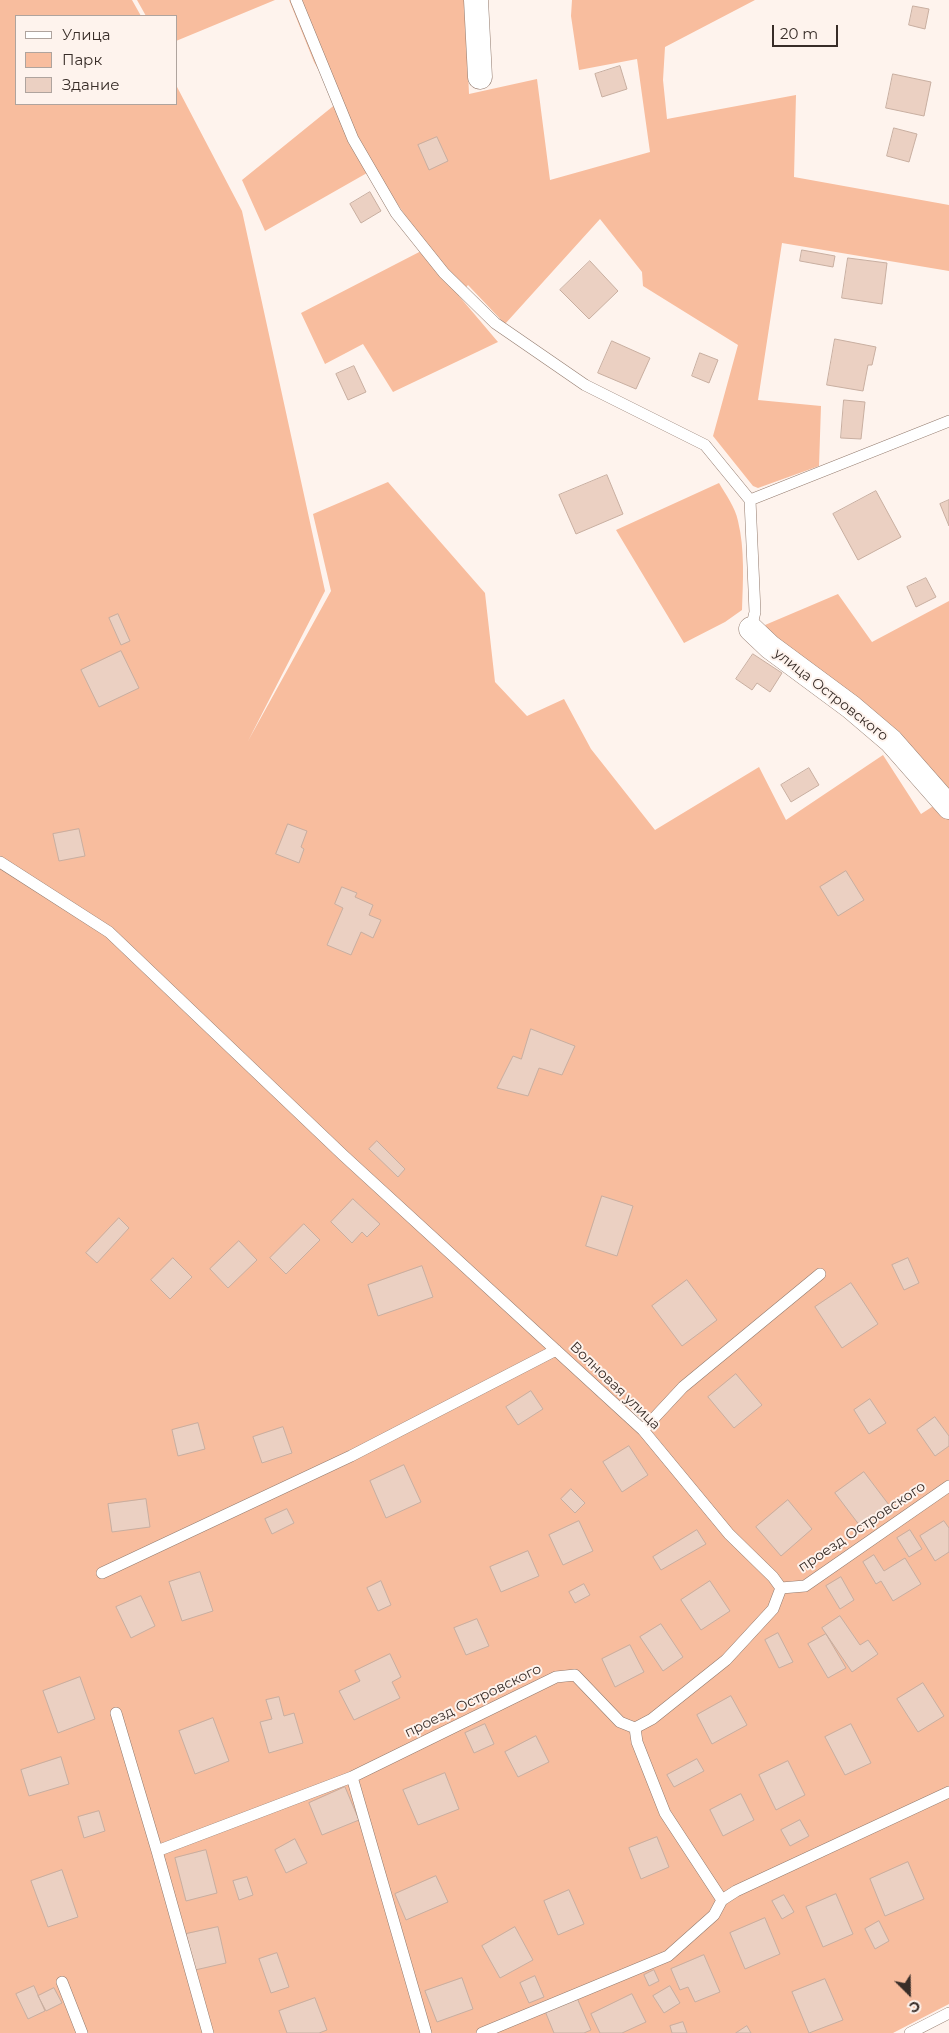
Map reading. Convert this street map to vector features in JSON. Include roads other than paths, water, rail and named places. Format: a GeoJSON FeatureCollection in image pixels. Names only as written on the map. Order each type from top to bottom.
{"type":"FeatureCollection","features":[{"type":"Feature","properties":{"kind":"street"},"geometry":{"type":"LineString","coordinates":[[476,0],[480,77]]}},
{"type":"Feature","properties":{"kind":"street","name":"улица Островского"},"geometry":{"type":"LineString","coordinates":[[751,629],[770,647],[851,707],[891,741],[949,807]]}},
{"type":"Feature","properties":{"kind":"lane"},"geometry":{"type":"LineString","coordinates":[[296,0],[354,138],[396,213],[444,273],[496,323],[585,385],[705,445],[750,500],[755,612],[751,629]]}},
{"type":"Feature","properties":{"kind":"lane"},"geometry":{"type":"LineString","coordinates":[[750,500],[949,421]]}},
{"type":"Feature","properties":{"kind":"lane","name":"Волновая улица"},"geometry":{"type":"LineString","coordinates":[[0,862],[109,932],[343,1155],[643,1430],[729,1534],[774,1577],[780,1588]]}},
{"type":"Feature","properties":{"kind":"lane"},"geometry":{"type":"LineString","coordinates":[[643,1430],[683,1387],[820,1274]]}},
{"type":"Feature","properties":{"kind":"lane"},"geometry":{"type":"LineString","coordinates":[[102,1573],[351,1456],[556,1350]]}},
{"type":"Feature","properties":{"kind":"lane","name":"проезд Островского"},"geometry":{"type":"LineString","coordinates":[[780,1588],[805,1586],[949,1486]]}},
{"type":"Feature","properties":{"kind":"lane"},"geometry":{"type":"LineString","coordinates":[[722,1900],[716,1888],[665,1813],[637,1742],[635,1728],[652,1719],[726,1660],[772,1609],[780,1588]]}},
{"type":"Feature","properties":{"kind":"lane","name":"проезд Островского"},"geometry":{"type":"LineString","coordinates":[[157,1851],[352,1777],[556,1677],[574,1675],[620,1722],[635,1728]]}},
{"type":"Feature","properties":{"kind":"lane"},"geometry":{"type":"LineString","coordinates":[[116,1713],[208,2033]]}},
{"type":"Feature","properties":{"kind":"lane"},"geometry":{"type":"LineString","coordinates":[[352,1777],[426,2033]]}},
{"type":"Feature","properties":{"kind":"lane"},"geometry":{"type":"LineString","coordinates":[[482,2033],[668,1956],[714,1915],[722,1900],[736,1891],[949,1792]]}},
{"type":"Feature","properties":{"kind":"lane"},"geometry":{"type":"LineString","coordinates":[[62,1982],[82,2033]]}},
{"type":"Feature","properties":{"kind":"lane"},"geometry":{"type":"LineString","coordinates":[[910,2033],[949,2013]]}}]}
